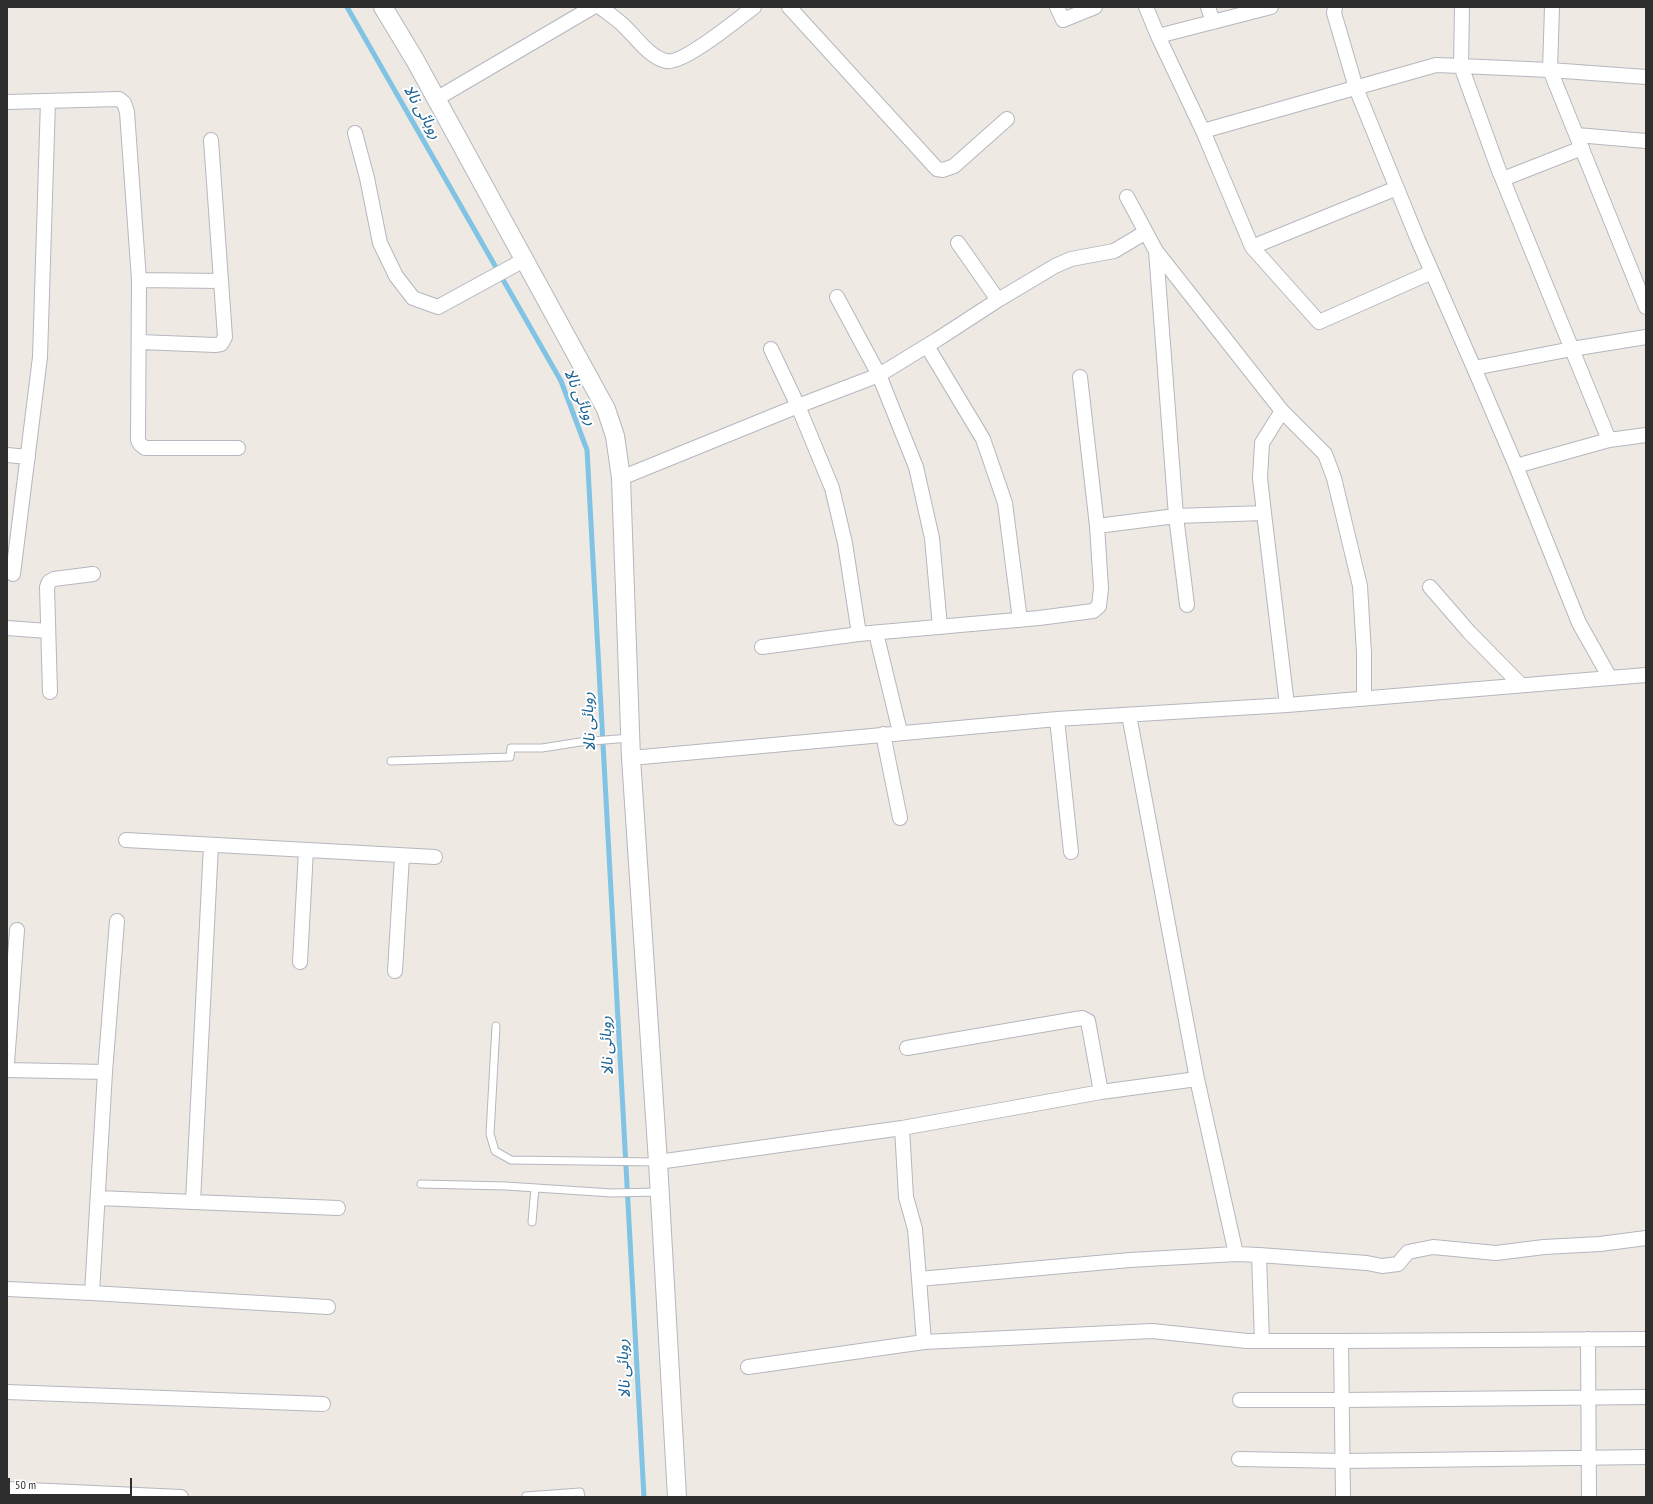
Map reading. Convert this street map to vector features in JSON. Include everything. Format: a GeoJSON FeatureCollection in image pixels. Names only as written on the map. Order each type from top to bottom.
{"type":"FeatureCollection","features":[{"type":"Feature","properties":{"kind":"street"},"geometry":{"type":"LineString","coordinates":[[383,7],[436,99],[520,262],[606,409],[615,436],[621,478],[624,738],[631,758],[658,1162],[652,1193],[677,1497]]}},
{"type":"Feature","properties":{"kind":"street"},"geometry":{"type":"LineString","coordinates":[[436,99],[593,7]]}},
{"type":"Feature","properties":{"kind":"street"},"geometry":{"type":"LineString","coordinates":[[600,7],[624,26],[651,53],[666,61],[674,62],[692,53],[754,7]]}},
{"type":"Feature","properties":{"kind":"street"},"geometry":{"type":"LineString","coordinates":[[789,7],[937,169],[942,170],[954,166],[1007,119]]}},
{"type":"Feature","properties":{"kind":"street"},"geometry":{"type":"LineString","coordinates":[[1057,7],[1063,20],[1095,7]]}},
{"type":"Feature","properties":{"kind":"street"},"geometry":{"type":"LineString","coordinates":[[1146,7],[1158,36],[1203,131],[1252,246],[1319,322],[1432,272]]}},
{"type":"Feature","properties":{"kind":"street"},"geometry":{"type":"LineString","coordinates":[[1208,7],[1213,22]]}},
{"type":"Feature","properties":{"kind":"street"},"geometry":{"type":"LineString","coordinates":[[1158,36],[1270,7]]}},
{"type":"Feature","properties":{"kind":"street"},"geometry":{"type":"LineString","coordinates":[[1335,7],[1334,13],[1356,88],[1432,272],[1516,466],[1580,622],[1610,678]]}},
{"type":"Feature","properties":{"kind":"street"},"geometry":{"type":"LineString","coordinates":[[1462,7],[1461,66],[1503,179],[1610,440]]}},
{"type":"Feature","properties":{"kind":"street"},"geometry":{"type":"LineString","coordinates":[[1552,7],[1550,70],[1646,307]]}},
{"type":"Feature","properties":{"kind":"street"},"geometry":{"type":"LineString","coordinates":[[1203,131],[1436,65],[1550,70],[1646,77]]}},
{"type":"Feature","properties":{"kind":"street"},"geometry":{"type":"LineString","coordinates":[[7,102],[119,99],[124,103],[127,112],[139,280],[140,342],[138,440],[144,448],[238,448]]}},
{"type":"Feature","properties":{"kind":"street"},"geometry":{"type":"LineString","coordinates":[[13,574],[40,357],[48,101]]}},
{"type":"Feature","properties":{"kind":"street"},"geometry":{"type":"LineString","coordinates":[[355,133],[367,178],[380,243],[396,276],[413,298],[438,307],[520,262]]}},
{"type":"Feature","properties":{"kind":"street"},"geometry":{"type":"LineString","coordinates":[[140,342],[215,345],[221,344],[225,337],[211,140]]}},
{"type":"Feature","properties":{"kind":"street"},"geometry":{"type":"LineString","coordinates":[[1503,179],[1579,142],[1646,141]]}},
{"type":"Feature","properties":{"kind":"street"},"geometry":{"type":"LineString","coordinates":[[1252,246],[1397,188]]}},
{"type":"Feature","properties":{"kind":"street"},"geometry":{"type":"LineString","coordinates":[[1127,197],[1156,251],[1282,411],[1325,454],[1334,478],[1360,586],[1364,653],[1364,697]]}},
{"type":"Feature","properties":{"kind":"street"},"geometry":{"type":"LineString","coordinates":[[621,478],[798,406],[879,375],[1055,266],[1071,260],[1114,251],[1146,232]]}},
{"type":"Feature","properties":{"kind":"street"},"geometry":{"type":"LineString","coordinates":[[958,243],[998,300]]}},
{"type":"Feature","properties":{"kind":"street"},"geometry":{"type":"LineString","coordinates":[[1156,251],[1176,516],[1186,605]]}},
{"type":"Feature","properties":{"kind":"street"},"geometry":{"type":"LineString","coordinates":[[139,280],[221,281]]}},
{"type":"Feature","properties":{"kind":"street"},"geometry":{"type":"LineString","coordinates":[[836,297],[879,375],[916,467],[932,538],[940,627]]}},
{"type":"Feature","properties":{"kind":"street"},"geometry":{"type":"LineString","coordinates":[[1474,368],[1572,349],[1646,337]]}},
{"type":"Feature","properties":{"kind":"street"},"geometry":{"type":"LineString","coordinates":[[927,346],[983,439],[1003,496],[1020,620]]}},
{"type":"Feature","properties":{"kind":"street"},"geometry":{"type":"LineString","coordinates":[[771,349],[798,406],[832,488],[845,543],[859,634]]}},
{"type":"Feature","properties":{"kind":"street"},"geometry":{"type":"LineString","coordinates":[[762,647],[859,634],[1093,612],[1099,606],[1101,588],[1097,526],[1080,377]]}},
{"type":"Feature","properties":{"kind":"street"},"geometry":{"type":"LineString","coordinates":[[1282,411],[1262,443],[1260,478],[1287,705]]}},
{"type":"Feature","properties":{"kind":"street"},"geometry":{"type":"LineString","coordinates":[[1516,466],[1610,440],[1646,435]]}},
{"type":"Feature","properties":{"kind":"street"},"geometry":{"type":"LineString","coordinates":[[7,455],[28,457]]}},
{"type":"Feature","properties":{"kind":"street"},"geometry":{"type":"LineString","coordinates":[[1097,526],[1176,516],[1264,513]]}},
{"type":"Feature","properties":{"kind":"street"},"geometry":{"type":"LineString","coordinates":[[50,692],[47,587],[49,582],[54,579],[93,574]]}},
{"type":"Feature","properties":{"kind":"street"},"geometry":{"type":"LineString","coordinates":[[1430,586],[1469,632],[1521,686]]}},
{"type":"Feature","properties":{"kind":"street"},"geometry":{"type":"LineString","coordinates":[[7,628],[48,632]]}},
{"type":"Feature","properties":{"kind":"street"},"geometry":{"type":"LineString","coordinates":[[876,633],[900,732]]}},
{"type":"Feature","properties":{"kind":"street"},"geometry":{"type":"LineString","coordinates":[[631,758],[900,732],[1057,719],[1287,705],[1364,697],[1521,686],[1646,675]]}},
{"type":"Feature","properties":{"kind":"street"},"geometry":{"type":"LineString","coordinates":[[1130,715],[1197,1078],[1236,1254]]}},
{"type":"Feature","properties":{"kind":"street"},"geometry":{"type":"LineString","coordinates":[[1057,719],[1071,852]]}},
{"type":"Feature","properties":{"kind":"street"},"geometry":{"type":"LineString","coordinates":[[883,734],[900,818]]}},
{"type":"Feature","properties":{"kind":"street"},"geometry":{"type":"LineString","coordinates":[[126,840],[435,857]]}},
{"type":"Feature","properties":{"kind":"street"},"geometry":{"type":"LineString","coordinates":[[193,1202],[211,844]]}},
{"type":"Feature","properties":{"kind":"street"},"geometry":{"type":"LineString","coordinates":[[300,962],[306,850]]}},
{"type":"Feature","properties":{"kind":"street"},"geometry":{"type":"LineString","coordinates":[[395,971],[402,856]]}},
{"type":"Feature","properties":{"kind":"street"},"geometry":{"type":"LineString","coordinates":[[92,1293],[105,1072],[117,921]]}},
{"type":"Feature","properties":{"kind":"street"},"geometry":{"type":"LineString","coordinates":[[7,1063],[17,930]]}},
{"type":"Feature","properties":{"kind":"street"},"geometry":{"type":"LineString","coordinates":[[907,1048],[1082,1018],[1088,1021],[1101,1092]]}},
{"type":"Feature","properties":{"kind":"street"},"geometry":{"type":"LineString","coordinates":[[7,1070],[105,1072]]}},
{"type":"Feature","properties":{"kind":"street"},"geometry":{"type":"LineString","coordinates":[[658,1162],[902,1128],[1101,1092],[1197,1078]]}},
{"type":"Feature","properties":{"kind":"street"},"geometry":{"type":"LineString","coordinates":[[902,1128],[906,1197],[915,1229],[924,1342]]}},
{"type":"Feature","properties":{"kind":"street"},"geometry":{"type":"LineString","coordinates":[[98,1198],[338,1208]]}},
{"type":"Feature","properties":{"kind":"street"},"geometry":{"type":"LineString","coordinates":[[919,1279],[1130,1260],[1236,1254],[1367,1263],[1382,1266],[1398,1264],[1408,1252],[1433,1247],[1496,1253],[1544,1247],[1600,1244],[1646,1238]]}},
{"type":"Feature","properties":{"kind":"street"},"geometry":{"type":"LineString","coordinates":[[1259,1255],[1262,1341]]}},
{"type":"Feature","properties":{"kind":"street"},"geometry":{"type":"LineString","coordinates":[[7,1289],[328,1307]]}},
{"type":"Feature","properties":{"kind":"street"},"geometry":{"type":"LineString","coordinates":[[748,1367],[924,1342],[1152,1331],[1247,1341],[1646,1339]]}},
{"type":"Feature","properties":{"kind":"street"},"geometry":{"type":"LineString","coordinates":[[1588,1339],[1589,1497]]}},
{"type":"Feature","properties":{"kind":"street"},"geometry":{"type":"LineString","coordinates":[[1342,1341],[1343,1497]]}},
{"type":"Feature","properties":{"kind":"street"},"geometry":{"type":"LineString","coordinates":[[7,1392],[323,1404]]}},
{"type":"Feature","properties":{"kind":"street"},"geometry":{"type":"LineString","coordinates":[[1240,1400],[1646,1397]]}},
{"type":"Feature","properties":{"kind":"street"},"geometry":{"type":"LineString","coordinates":[[1239,1459],[1343,1461],[1646,1457]]}},
{"type":"Feature","properties":{"kind":"street"},"geometry":{"type":"LineString","coordinates":[[7,1489],[181,1497]]}},
{"type":"Feature","properties":{"kind":"lane"},"geometry":{"type":"LineString","coordinates":[[391,761],[510,757],[511,748],[542,748],[586,741],[624,738]]}},
{"type":"Feature","properties":{"kind":"lane"},"geometry":{"type":"LineString","coordinates":[[496,1026],[490,1134],[495,1151],[511,1160],[658,1162]]}},
{"type":"Feature","properties":{"kind":"lane"},"geometry":{"type":"LineString","coordinates":[[421,1184],[535,1188],[612,1193],[652,1193]]}},
{"type":"Feature","properties":{"kind":"lane"},"geometry":{"type":"LineString","coordinates":[[532,1222],[535,1188]]}},
{"type":"Feature","properties":{"kind":"lane"},"geometry":{"type":"LineString","coordinates":[[526,1497],[580,1492],[581,1497]]}},
{"type":"Feature","properties":{"kind":"waterway","name":"روہائی نالا"},"geometry":{"type":"LineString","coordinates":[[347,7],[561,381],[587,450],[644,1497]]}}]}
